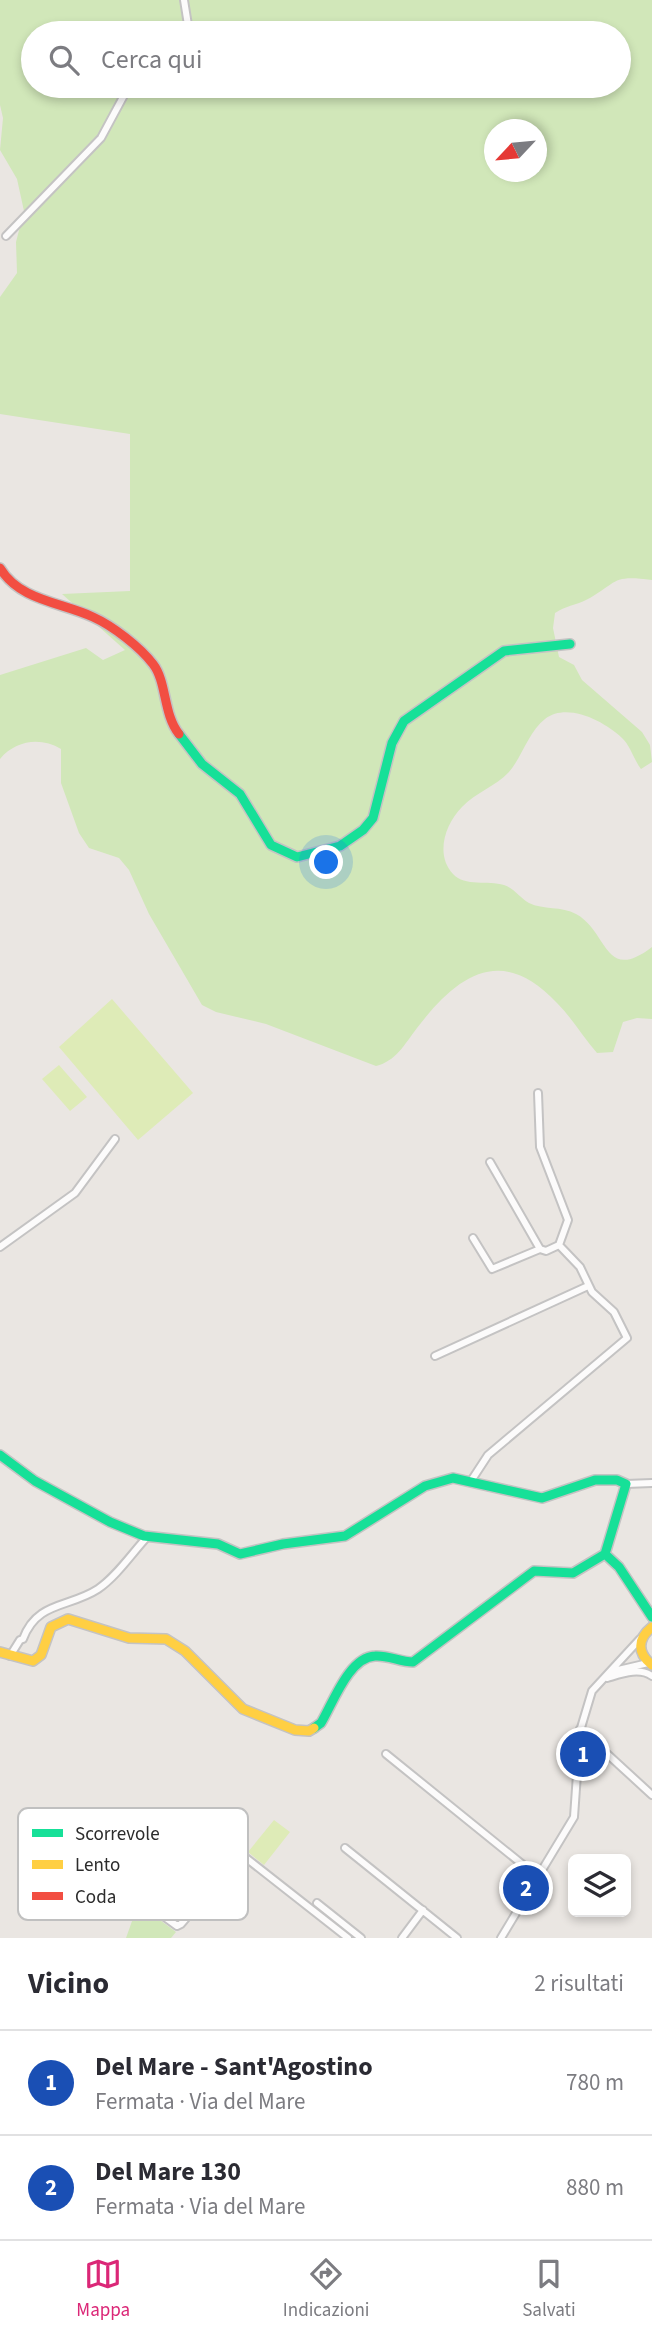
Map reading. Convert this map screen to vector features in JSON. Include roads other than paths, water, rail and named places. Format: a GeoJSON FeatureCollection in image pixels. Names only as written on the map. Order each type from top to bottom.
{"type":"FeatureCollection","features":[{"type":"Feature","properties":{"kind":"street"},"geometry":{"type":"LineString","coordinates":[[184,0],[187,21]]}},
{"type":"Feature","properties":{"kind":"street"},"geometry":{"type":"LineString","coordinates":[[6,236],[101,138],[123,98]]}},
{"type":"Feature","properties":{"kind":"street"},"geometry":{"type":"LineString","coordinates":[[0,568],[8,581],[47,603],[94,617],[154,665],[171,724],[202,764],[240,794],[271,845],[297,857],[340,846],[373,818],[392,743],[404,721],[504,651],[570,644]]}},
{"type":"Feature","properties":{"kind":"street"},"geometry":{"type":"LineString","coordinates":[[473,1238],[492,1269],[559,1245],[568,1220],[540,1147],[538,1093]]}},
{"type":"Feature","properties":{"kind":"street"},"geometry":{"type":"LineString","coordinates":[[0,1247],[75,1192],[116,1139]]}},
{"type":"Feature","properties":{"kind":"street"},"geometry":{"type":"LineString","coordinates":[[489,1162],[540,1250]]}},
{"type":"Feature","properties":{"kind":"street"},"geometry":{"type":"LineString","coordinates":[[471,1481],[488,1455],[627,1338],[614,1312],[588,1286],[580,1267],[559,1245]]}},
{"type":"Feature","properties":{"kind":"street"},"geometry":{"type":"LineString","coordinates":[[435,1356],[588,1286]]}},
{"type":"Feature","properties":{"kind":"street"},"geometry":{"type":"LineString","coordinates":[[0,1455],[35,1481],[110,1522],[148,1536],[218,1544],[240,1554],[283,1544],[345,1536],[436,1481],[453,1478],[542,1498],[556,1497],[598,1480],[622,1481],[626,1484],[652,1483]]}},
{"type":"Feature","properties":{"kind":"street"},"geometry":{"type":"LineString","coordinates":[[605,1554],[606,1535],[626,1484]]}},
{"type":"Feature","properties":{"kind":"street"},"geometry":{"type":"LineString","coordinates":[[10,1656],[23,1639],[30,1622],[44,1611],[96,1590],[148,1536]]}},
{"type":"Feature","properties":{"kind":"street"},"geometry":{"type":"LineString","coordinates":[[605,1554],[616,1563],[644,1610],[652,1617]]}},
{"type":"Feature","properties":{"kind":"street"},"geometry":{"type":"LineString","coordinates":[[0,1653],[33,1661],[41,1655],[51,1628],[68,1619],[129,1638],[166,1639],[191,1657],[243,1709],[275,1725],[309,1731],[317,1728],[329,1713],[345,1681],[364,1658],[383,1655],[404,1663],[413,1662],[534,1571],[573,1573],[605,1554]]}},
{"type":"Feature","properties":{"kind":"street"},"geometry":{"type":"LineString","coordinates":[[644,1610],[641,1653],[650,1664]]}},
{"type":"Feature","properties":{"kind":"street"},"geometry":{"type":"LineString","coordinates":[[501,1938],[574,1817],[580,1729],[592,1691],[652,1627]]}},
{"type":"Feature","properties":{"kind":"street"},"geometry":{"type":"LineString","coordinates":[[607,1676],[627,1666],[650,1664]]}},
{"type":"Feature","properties":{"kind":"street"},"geometry":{"type":"LineString","coordinates":[[607,1676],[645,1671],[652,1676]]}},
{"type":"Feature","properties":{"kind":"street"},"geometry":{"type":"LineString","coordinates":[[580,1729],[652,1795]]}},
{"type":"Feature","properties":{"kind":"street"},"geometry":{"type":"LineString","coordinates":[[387,1754],[538,1877]]}},
{"type":"Feature","properties":{"kind":"street"},"geometry":{"type":"LineString","coordinates":[[345,1848],[457,1938]]}},
{"type":"Feature","properties":{"kind":"street"},"geometry":{"type":"LineString","coordinates":[[248,1859],[348,1938]]}},
{"type":"Feature","properties":{"kind":"street"},"geometry":{"type":"LineString","coordinates":[[317,1903],[361,1938]]}},
{"type":"Feature","properties":{"kind":"street"},"geometry":{"type":"LineString","coordinates":[[402,1938],[423,1910]]}},
{"type":"Feature","properties":{"kind":"street"},"geometry":{"type":"LineString","coordinates":[[169,1920],[177,1926],[184,1920]]}},
{"type":"Feature","properties":{"kind":"place","name":"Del Mare - Sant'Agostino"},"geometry":{"type":"Point","coordinates":[583,1754]}},
{"type":"Feature","properties":{"kind":"place","name":"Del Mare 130"},"geometry":{"type":"Point","coordinates":[526,1888]}}]}
